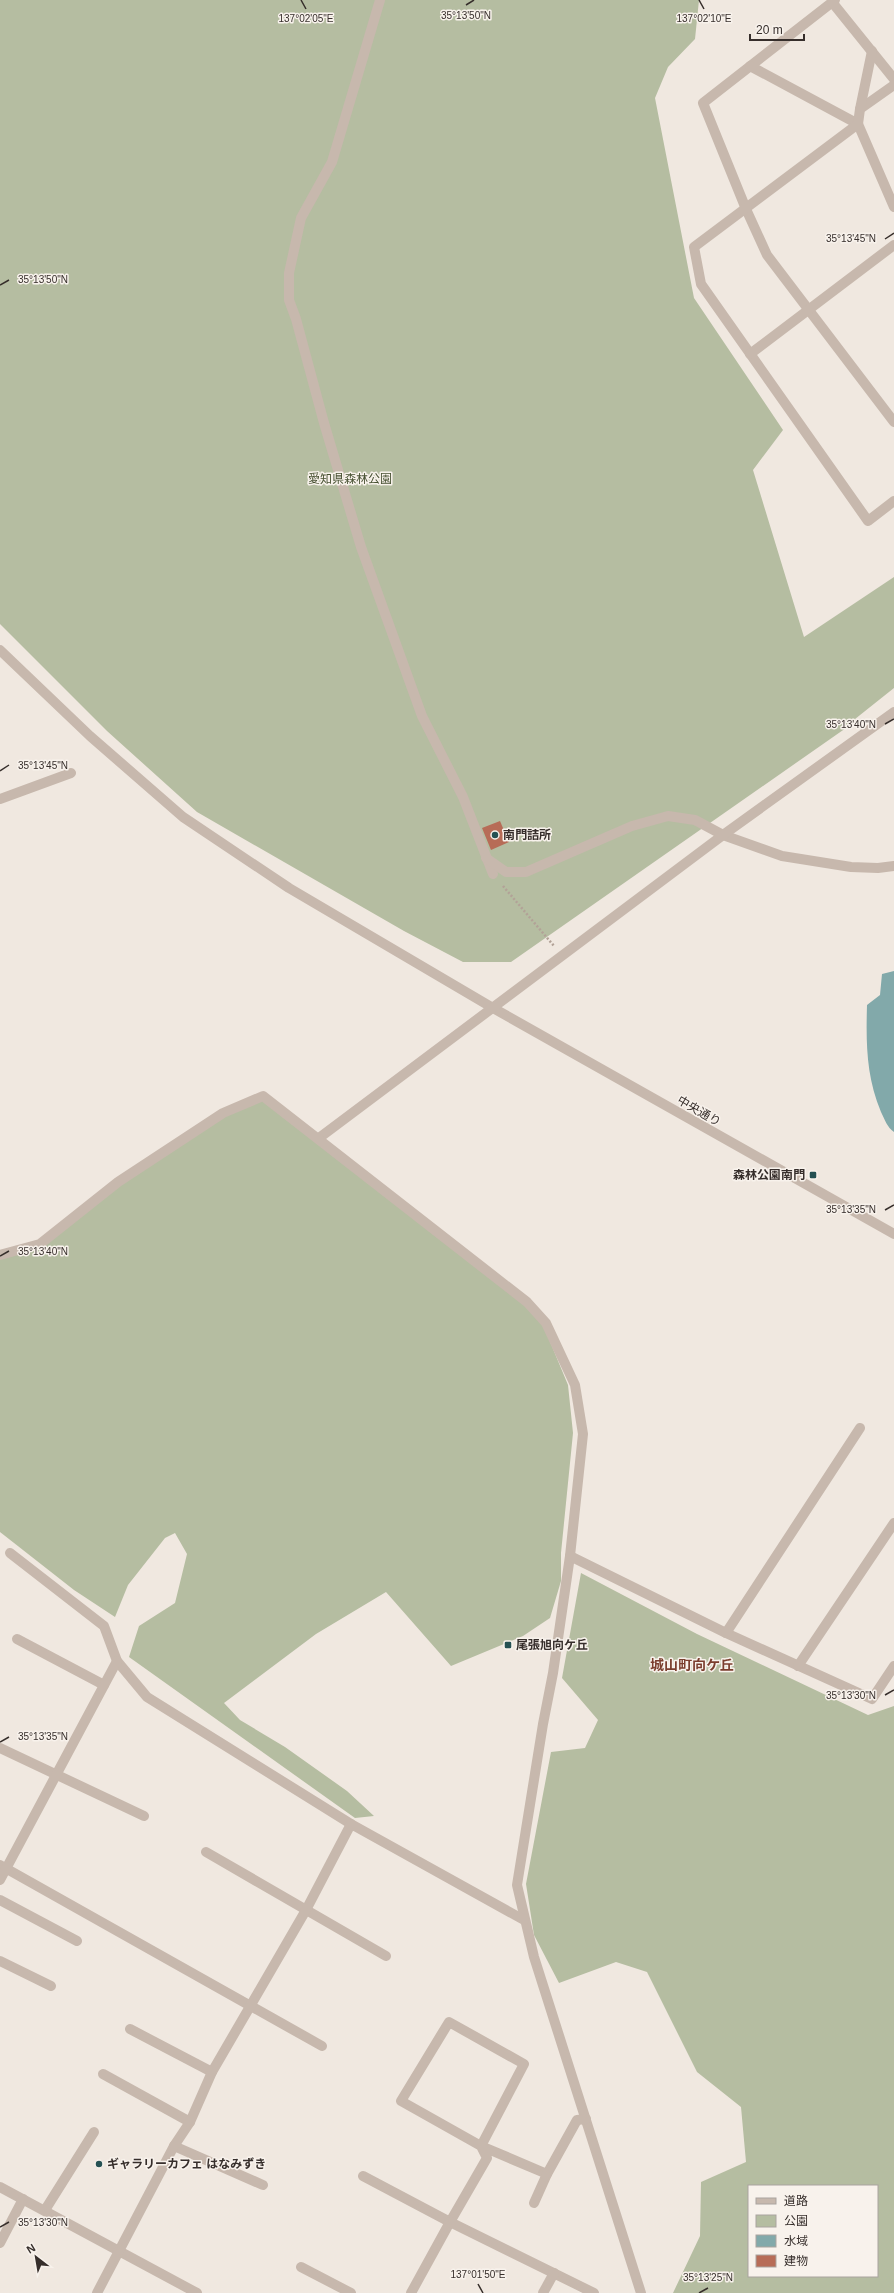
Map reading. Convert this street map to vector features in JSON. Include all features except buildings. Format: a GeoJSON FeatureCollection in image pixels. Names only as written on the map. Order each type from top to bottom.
{"type":"FeatureCollection","features":[{"type":"Feature","properties":{"kind":"street"},"geometry":{"type":"LineString","coordinates":[[380,0],[332,162],[301,218],[289,273],[289,300],[296,319],[324,424],[361,548],[422,716],[463,797],[485,857],[493,874]]}},
{"type":"Feature","properties":{"kind":"street"},"geometry":{"type":"LineString","coordinates":[[894,79],[833,1],[703,103],[746,209],[767,255],[894,422]]}},
{"type":"Feature","properties":{"kind":"street"},"geometry":{"type":"LineString","coordinates":[[872,51],[858,124],[894,207]]}},
{"type":"Feature","properties":{"kind":"street"},"geometry":{"type":"LineString","coordinates":[[750,66],[858,124]]}},
{"type":"Feature","properties":{"kind":"street"},"geometry":{"type":"LineString","coordinates":[[860,109],[894,85]]}},
{"type":"Feature","properties":{"kind":"street"},"geometry":{"type":"LineString","coordinates":[[858,124],[694,247],[701,284],[868,521],[894,501]]}},
{"type":"Feature","properties":{"kind":"street"},"geometry":{"type":"LineString","coordinates":[[750,354],[894,245]]}},
{"type":"Feature","properties":{"kind":"street","name":"中央通り"},"geometry":{"type":"LineString","coordinates":[[0,650],[90,736],[183,817],[289,888],[493,1008],[894,1234]]}},
{"type":"Feature","properties":{"kind":"street"},"geometry":{"type":"LineString","coordinates":[[319,1138],[723,835],[894,712]]}},
{"type":"Feature","properties":{"kind":"street"},"geometry":{"type":"LineString","coordinates":[[0,799],[71,773]]}},
{"type":"Feature","properties":{"kind":"street"},"geometry":{"type":"LineString","coordinates":[[485,857],[506,872],[526,872],[632,826],[668,816],[695,820],[723,835],[782,856],[851,867],[878,868],[894,866]]}},
{"type":"Feature","properties":{"kind":"street"},"geometry":{"type":"LineString","coordinates":[[0,1256],[40,1244],[118,1182],[223,1113],[262,1096],[319,1138],[527,1302],[546,1323],[575,1385],[583,1434],[570,1556],[553,1673],[543,1724],[517,1885],[524,1920],[534,1957],[641,2293]]}},
{"type":"Feature","properties":{"kind":"street"},"geometry":{"type":"LineString","coordinates":[[726,1633],[860,1428]]}},
{"type":"Feature","properties":{"kind":"street"},"geometry":{"type":"LineString","coordinates":[[798,1666],[894,1523]]}},
{"type":"Feature","properties":{"kind":"street"},"geometry":{"type":"LineString","coordinates":[[10,1553],[104,1626],[117,1661],[147,1697],[350,1824],[524,1920]]}},
{"type":"Feature","properties":{"kind":"street"},"geometry":{"type":"LineString","coordinates":[[570,1556],[726,1633],[872,1700],[894,1666]]}},
{"type":"Feature","properties":{"kind":"street"},"geometry":{"type":"LineString","coordinates":[[17,1639],[104,1685]]}},
{"type":"Feature","properties":{"kind":"street"},"geometry":{"type":"LineString","coordinates":[[0,1880],[3,1867],[56,1776],[117,1661]]}},
{"type":"Feature","properties":{"kind":"street"},"geometry":{"type":"LineString","coordinates":[[0,1748],[56,1776],[144,1816]]}},
{"type":"Feature","properties":{"kind":"street"},"geometry":{"type":"LineString","coordinates":[[97,2293],[118,2250],[174,2146],[190,2122],[212,2072],[306,1910],[350,1824]]}},
{"type":"Feature","properties":{"kind":"street"},"geometry":{"type":"LineString","coordinates":[[206,1852],[386,1956]]}},
{"type":"Feature","properties":{"kind":"street"},"geometry":{"type":"LineString","coordinates":[[3,1867],[322,2046]]}},
{"type":"Feature","properties":{"kind":"street"},"geometry":{"type":"LineString","coordinates":[[0,1900],[77,1941]]}},
{"type":"Feature","properties":{"kind":"street"},"geometry":{"type":"LineString","coordinates":[[0,1961],[51,1986]]}},
{"type":"Feature","properties":{"kind":"street"},"geometry":{"type":"LineString","coordinates":[[481,2146],[524,2064],[449,2022],[401,2101],[481,2146],[547,2174]]}},
{"type":"Feature","properties":{"kind":"street"},"geometry":{"type":"LineString","coordinates":[[130,2029],[212,2072]]}},
{"type":"Feature","properties":{"kind":"street"},"geometry":{"type":"LineString","coordinates":[[103,2074],[190,2122]]}},
{"type":"Feature","properties":{"kind":"street"},"geometry":{"type":"LineString","coordinates":[[534,2203],[547,2174],[577,2120],[586,2120]]}},
{"type":"Feature","properties":{"kind":"street"},"geometry":{"type":"LineString","coordinates":[[45,2210],[94,2132]]}},
{"type":"Feature","properties":{"kind":"street"},"geometry":{"type":"LineString","coordinates":[[174,2146],[263,2185]]}},
{"type":"Feature","properties":{"kind":"street"},"geometry":{"type":"LineString","coordinates":[[411,2293],[487,2158],[481,2146]]}},
{"type":"Feature","properties":{"kind":"street"},"geometry":{"type":"LineString","coordinates":[[363,2176],[450,2222],[594,2293]]}},
{"type":"Feature","properties":{"kind":"street"},"geometry":{"type":"LineString","coordinates":[[0,2187],[23,2198],[197,2293]]}},
{"type":"Feature","properties":{"kind":"street"},"geometry":{"type":"LineString","coordinates":[[0,2243],[23,2198]]}},
{"type":"Feature","properties":{"kind":"street"},"geometry":{"type":"LineString","coordinates":[[301,2266],[351,2293]]}},
{"type":"Feature","properties":{"kind":"street"},"geometry":{"type":"LineString","coordinates":[[544,2293],[554,2273]]}},
{"type":"Feature","properties":{"kind":"path"},"geometry":{"type":"LineString","coordinates":[[493,874],[562,956]]}},
{"type":"Feature","properties":{"kind":"green space","name":"愛知県森林公園"},"geometry":{"type":"Polygon","coordinates":[[[0,0],[699,0],[695,39],[668,67],[655,98],[694,298],[783,430],[753,470],[804,637],[894,577],[894,688],[845,727],[842,726],[846,728],[511,962],[463,962],[404,931],[197,812],[107,731],[0,624],[0,0]]]}},
{"type":"Feature","properties":{"kind":"green space"},"geometry":{"type":"Polygon","coordinates":[[[262,1100],[525,1304],[544,1327],[568,1385],[573,1433],[561,1553],[561,1581],[550,1618],[523,1636],[451,1666],[386,1592],[316,1634],[224,1703],[240,1720],[285,1747],[347,1791],[374,1816],[355,1818],[129,1657],[139,1626],[175,1603],[187,1554],[175,1533],[165,1538],[128,1585],[115,1617],[74,1590],[0,1532],[0,1259],[42,1246],[121,1185],[224,1115],[262,1100]]]}},
{"type":"Feature","properties":{"kind":"green space"},"geometry":{"type":"Polygon","coordinates":[[[581,1573],[697,1634],[868,1715],[894,1706],[894,2293],[673,2293],[700,2236],[701,2182],[746,2162],[741,2107],[697,2072],[647,1972],[616,1962],[559,1983],[534,1935],[526,1884],[551,1752],[585,1748],[598,1720],[562,1678],[581,1573]]]}},
{"type":"Feature","properties":{"kind":"water"},"geometry":{"type":"Polygon","coordinates":[[[894,971],[894,1132],[888,1126],[881,1112],[872,1085],[868,1059],[867,1005],[880,995],[882,974],[894,971]]]}},
{"type":"Feature","properties":{"kind":"place","name":"南門詰所"},"geometry":{"type":"Point","coordinates":[495,835]}},
{"type":"Feature","properties":{"kind":"place","name":"森林公園南門"},"geometry":{"type":"Point","coordinates":[813,1175]}},
{"type":"Feature","properties":{"kind":"place","name":"尾張旭向ケ丘"},"geometry":{"type":"Point","coordinates":[508,1645]}},
{"type":"Feature","properties":{"kind":"place","name":"ギャラリーカフェ はなみずき"},"geometry":{"type":"Point","coordinates":[99,2164]}},
{"type":"Feature","properties":{"kind":"district","name":"城山町向ケ丘"},"geometry":{"type":"Point","coordinates":[692,1665]}}]}
